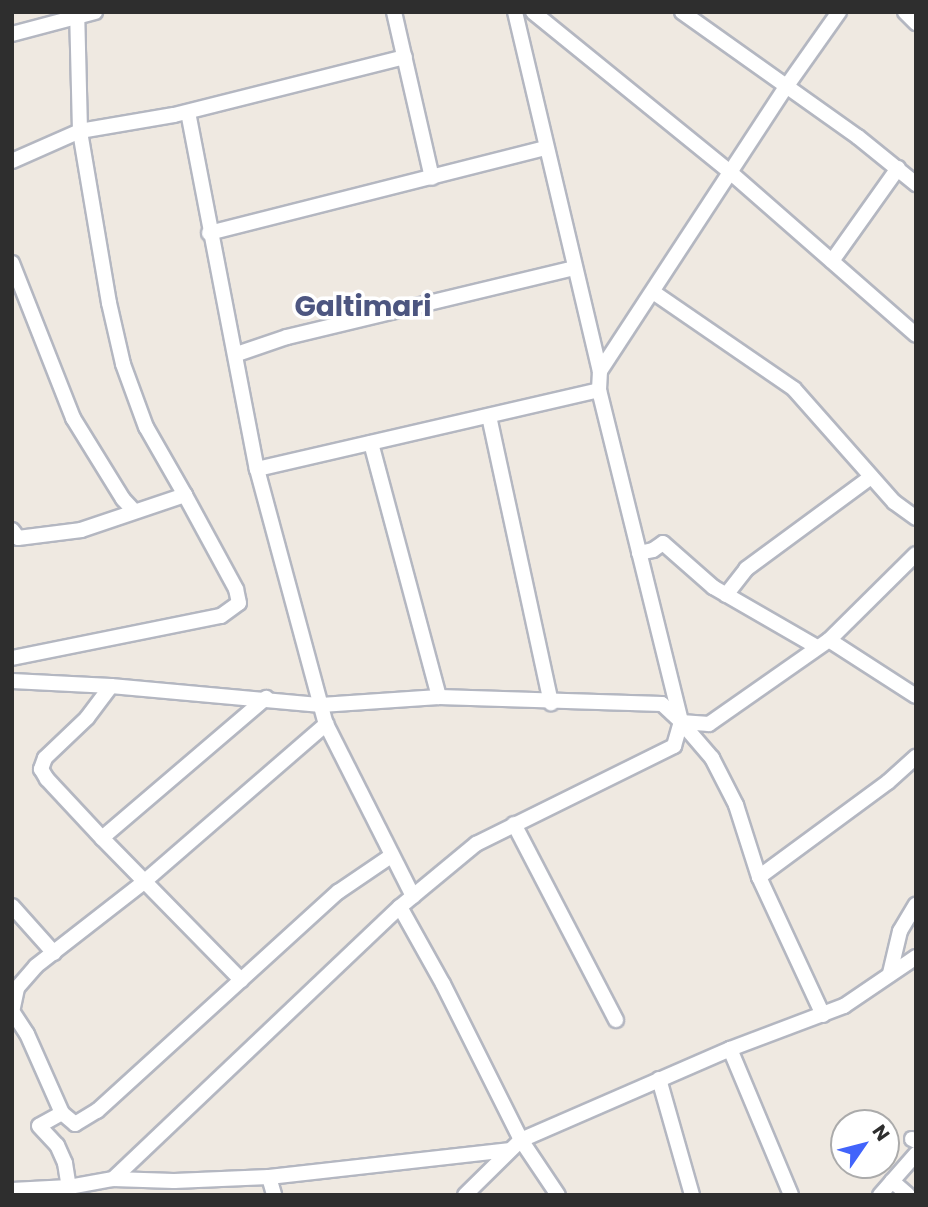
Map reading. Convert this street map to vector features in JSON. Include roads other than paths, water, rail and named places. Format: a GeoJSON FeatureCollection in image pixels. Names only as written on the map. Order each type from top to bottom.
{"type":"FeatureCollection","features":[{"type":"Feature","properties":{"kind":"street"},"geometry":{"type":"LineString","coordinates":[[12,34],[95,12]]}},
{"type":"Feature","properties":{"kind":"street"},"geometry":{"type":"LineString","coordinates":[[394,12],[432,178]]}},
{"type":"Feature","properties":{"kind":"street"},"geometry":{"type":"LineString","coordinates":[[113,1179],[400,907],[475,844],[674,746],[681,722],[599,390],[600,372],[515,12]]}},
{"type":"Feature","properties":{"kind":"street"},"geometry":{"type":"LineString","coordinates":[[533,12],[730,172],[916,335]]}},
{"type":"Feature","properties":{"kind":"street"},"geometry":{"type":"LineString","coordinates":[[682,12],[898,168],[916,184]]}},
{"type":"Feature","properties":{"kind":"street"},"geometry":{"type":"LineString","coordinates":[[600,372],[786,87],[839,12]]}},
{"type":"Feature","properties":{"kind":"street"},"geometry":{"type":"LineString","coordinates":[[905,12],[916,23]]}},
{"type":"Feature","properties":{"kind":"street"},"geometry":{"type":"LineString","coordinates":[[12,658],[221,617],[239,603],[236,589],[146,427],[123,364],[91,205],[80,131],[77,16]]}},
{"type":"Feature","properties":{"kind":"street"},"geometry":{"type":"LineString","coordinates":[[12,161],[80,131],[188,112],[405,57]]}},
{"type":"Feature","properties":{"kind":"street"},"geometry":{"type":"LineString","coordinates":[[188,112],[209,233],[237,354],[257,469],[326,724],[413,896]]}},
{"type":"Feature","properties":{"kind":"street"},"geometry":{"type":"LineString","coordinates":[[209,233],[545,148]]}},
{"type":"Feature","properties":{"kind":"street"},"geometry":{"type":"LineString","coordinates":[[832,261],[898,168]]}},
{"type":"Feature","properties":{"kind":"street"},"geometry":{"type":"LineString","coordinates":[[12,263],[73,418],[111,481],[134,511]]}},
{"type":"Feature","properties":{"kind":"street"},"geometry":{"type":"LineString","coordinates":[[237,354],[286,337],[575,268]]}},
{"type":"Feature","properties":{"kind":"street"},"geometry":{"type":"LineString","coordinates":[[653,292],[794,389],[894,502],[916,518]]}},
{"type":"Feature","properties":{"kind":"street"},"geometry":{"type":"LineString","coordinates":[[257,469],[599,390]]}},
{"type":"Feature","properties":{"kind":"street"},"geometry":{"type":"LineString","coordinates":[[489,416],[551,703]]}},
{"type":"Feature","properties":{"kind":"street"},"geometry":{"type":"LineString","coordinates":[[371,443],[439,697]]}},
{"type":"Feature","properties":{"kind":"street"},"geometry":{"type":"LineString","coordinates":[[726,595],[746,569],[871,477]]}},
{"type":"Feature","properties":{"kind":"street"},"geometry":{"type":"LineString","coordinates":[[12,530],[18,538],[81,530],[185,495]]}},
{"type":"Feature","properties":{"kind":"street"},"geometry":{"type":"LineString","coordinates":[[639,553],[653,550],[663,543],[713,587],[726,595],[823,643],[916,696]]}},
{"type":"Feature","properties":{"kind":"street"},"geometry":{"type":"LineString","coordinates":[[681,722],[709,724],[823,643],[916,554]]}},
{"type":"Feature","properties":{"kind":"street"},"geometry":{"type":"LineString","coordinates":[[12,681],[266,698],[321,705],[439,697],[551,703],[662,704],[712,758],[736,804],[759,877],[823,1015]]}},
{"type":"Feature","properties":{"kind":"street"},"geometry":{"type":"LineString","coordinates":[[111,686],[87,718],[46,758],[41,769],[47,779],[102,838],[241,980]]}},
{"type":"Feature","properties":{"kind":"street"},"geometry":{"type":"LineString","coordinates":[[102,838],[266,698]]}},
{"type":"Feature","properties":{"kind":"street"},"geometry":{"type":"LineString","coordinates":[[326,724],[145,881],[36,966],[17,988],[12,1012],[27,1034],[62,1114],[75,1124],[97,1111],[338,892],[391,856]]}},
{"type":"Feature","properties":{"kind":"street"},"geometry":{"type":"LineString","coordinates":[[759,877],[888,782],[916,757]]}},
{"type":"Feature","properties":{"kind":"street"},"geometry":{"type":"LineString","coordinates":[[514,824],[616,1020]]}},
{"type":"Feature","properties":{"kind":"street"},"geometry":{"type":"LineString","coordinates":[[890,973],[900,931],[916,904]]}},
{"type":"Feature","properties":{"kind":"street"},"geometry":{"type":"LineString","coordinates":[[12,906],[54,953]]}},
{"type":"Feature","properties":{"kind":"street"},"geometry":{"type":"LineString","coordinates":[[400,907],[443,984],[521,1140],[558,1195]]}},
{"type":"Feature","properties":{"kind":"street"},"geometry":{"type":"LineString","coordinates":[[465,1195],[521,1140],[730,1049],[844,1006],[916,957]]}},
{"type":"Feature","properties":{"kind":"street"},"geometry":{"type":"LineString","coordinates":[[730,1049],[791,1195]]}},
{"type":"Feature","properties":{"kind":"street"},"geometry":{"type":"LineString","coordinates":[[659,1080],[692,1195]]}},
{"type":"Feature","properties":{"kind":"street"},"geometry":{"type":"LineString","coordinates":[[62,1114],[39,1126],[57,1145],[65,1163],[69,1187]]}},
{"type":"Feature","properties":{"kind":"street"},"geometry":{"type":"LineString","coordinates":[[12,1190],[43,1191],[113,1179],[174,1181],[269,1177],[508,1150]]}},
{"type":"Feature","properties":{"kind":"street"},"geometry":{"type":"LineString","coordinates":[[880,1195],[916,1154]]}},
{"type":"Feature","properties":{"kind":"street"},"geometry":{"type":"LineString","coordinates":[[269,1177],[274,1195]]}},
{"type":"Feature","properties":{"kind":"street"},"geometry":{"type":"LineString","coordinates":[[892,1181],[908,1195]]}},
{"type":"Feature","properties":{"kind":"district","name":"Galtimari"},"geometry":{"type":"Point","coordinates":[363,307]}}]}
